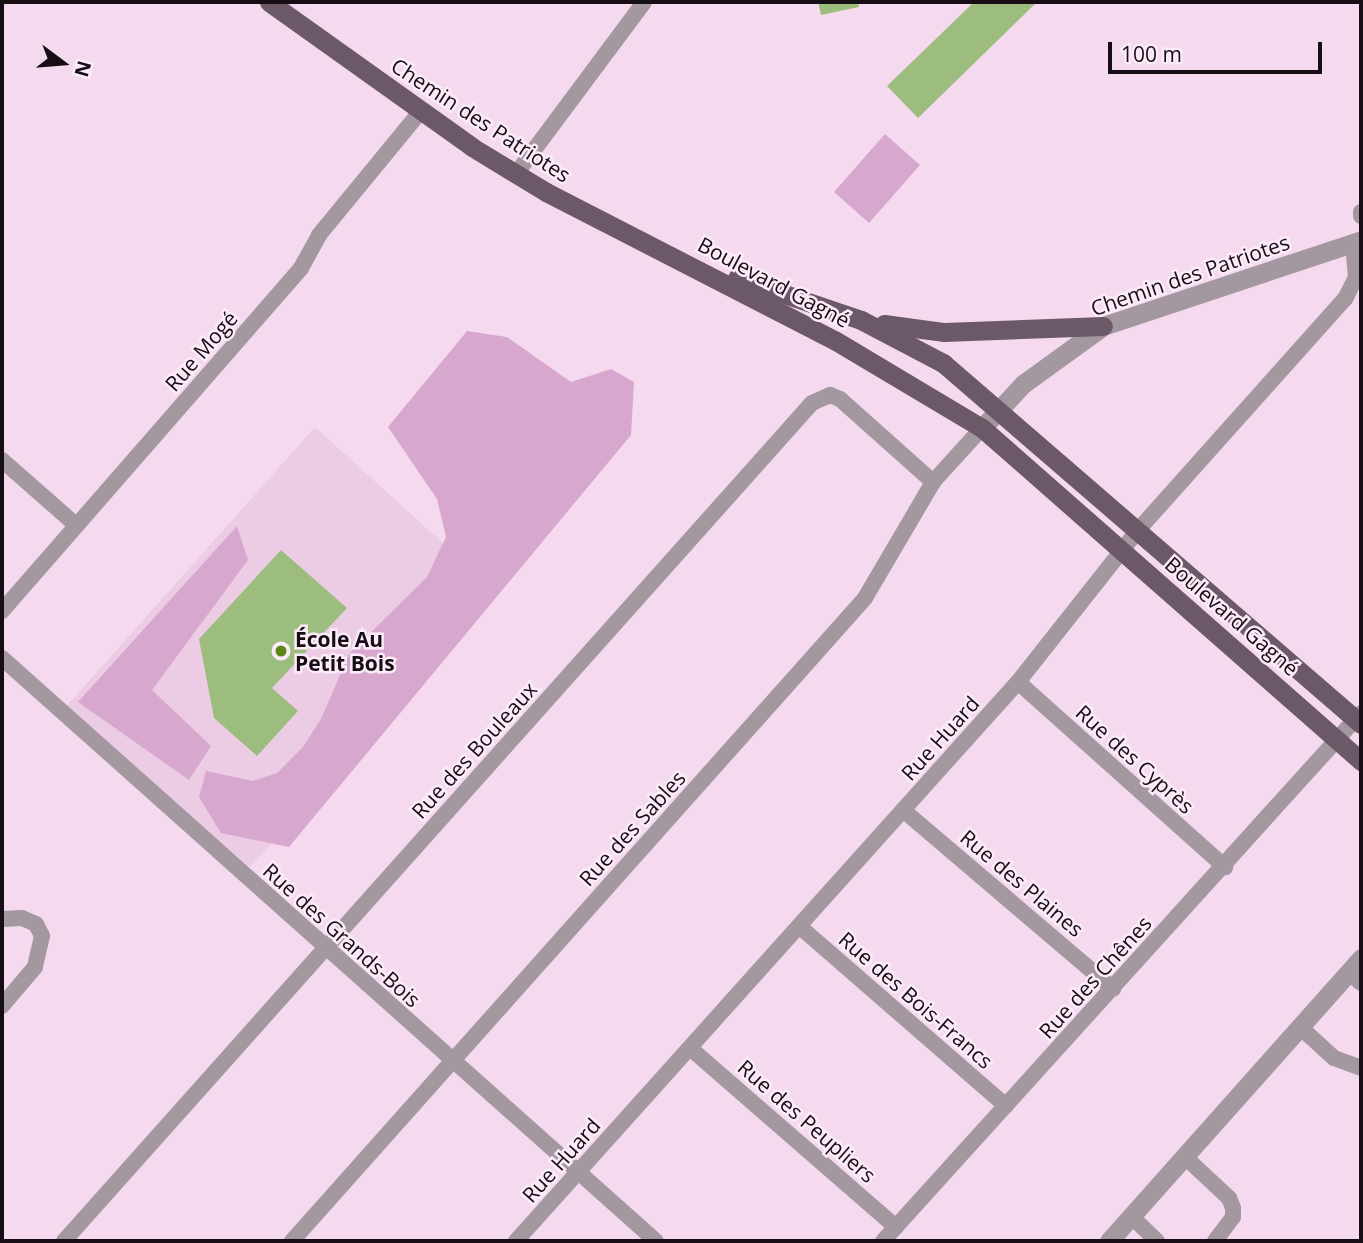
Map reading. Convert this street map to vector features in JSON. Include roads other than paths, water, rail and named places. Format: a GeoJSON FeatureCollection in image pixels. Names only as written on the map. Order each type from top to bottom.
{"type":"FeatureCollection","features":[{"type":"Feature","properties":{"kind":"main road","name":"Chemin des Patriotes"},"geometry":{"type":"LineString","coordinates":[[269,2],[421,111],[516,174],[680,258]]}},
{"type":"Feature","properties":{"kind":"main road","name":"Boulevard Gagné"},"geometry":{"type":"LineString","coordinates":[[680,258],[861,320],[943,363],[1000,408],[1360,719]]}},
{"type":"Feature","properties":{"kind":"main road","name":"Boulevard Gagné"},"geometry":{"type":"LineString","coordinates":[[680,258],[924,390],[982,428],[1361,761]]}},
{"type":"Feature","properties":{"kind":"main road"},"geometry":{"type":"LineString","coordinates":[[861,320],[943,332],[1103,326]]}},
{"type":"Feature","properties":{"kind":"street"},"geometry":{"type":"LineString","coordinates":[[516,174],[644,2]]}},
{"type":"Feature","properties":{"kind":"street","name":"Rue Mogé"},"geometry":{"type":"LineString","coordinates":[[2,611],[301,268],[319,235],[421,111]]}},
{"type":"Feature","properties":{"kind":"street","name":"Chemin des Patriotes"},"geometry":{"type":"LineString","coordinates":[[982,428],[1058,355],[1103,326],[1357,242]]}},
{"type":"Feature","properties":{"kind":"street","name":"Rue Huard"},"geometry":{"type":"LineString","coordinates":[[516,1241],[1018,682],[1139,529],[1345,299],[1356,277],[1357,242]]}},
{"type":"Feature","properties":{"kind":"street","name":"Rue des Bouleaux"},"geometry":{"type":"LineString","coordinates":[[64,1241],[324,947],[820,397],[840,399],[933,482]]}},
{"type":"Feature","properties":{"kind":"street","name":"Rue des Sables"},"geometry":{"type":"LineString","coordinates":[[292,1241],[865,598],[933,482],[982,428]]}},
{"type":"Feature","properties":{"kind":"street"},"geometry":{"type":"LineString","coordinates":[[2,460],[76,525]]}},
{"type":"Feature","properties":{"kind":"street","name":"Rue des Grands-Bois"},"geometry":{"type":"LineString","coordinates":[[2,658],[656,1241]]}},
{"type":"Feature","properties":{"kind":"street","name":"Rue des Cyprès"},"geometry":{"type":"LineString","coordinates":[[1018,682],[1224,867]]}},
{"type":"Feature","properties":{"kind":"street","name":"Rue des Chênes"},"geometry":{"type":"LineString","coordinates":[[883,1241],[1360,719]]}},
{"type":"Feature","properties":{"kind":"street","name":"Rue des Plaines"},"geometry":{"type":"LineString","coordinates":[[903,810],[1113,989]]}},
{"type":"Feature","properties":{"kind":"street"},"geometry":{"type":"LineString","coordinates":[[2,919],[22,918],[36,923],[42,936],[35,967],[2,1006]]}},
{"type":"Feature","properties":{"kind":"street","name":"Rue des Bois-Francs"},"geometry":{"type":"LineString","coordinates":[[799,926],[1006,1106]]}},
{"type":"Feature","properties":{"kind":"street"},"geometry":{"type":"LineString","coordinates":[[1109,1241],[1300,1027],[1357,971]]}},
{"type":"Feature","properties":{"kind":"street"},"geometry":{"type":"LineString","coordinates":[[1300,1027],[1334,1058],[1361,1068]]}},
{"type":"Feature","properties":{"kind":"street","name":"Rue des Peupliers"},"geometry":{"type":"LineString","coordinates":[[690,1048],[896,1227]]}},
{"type":"Feature","properties":{"kind":"street"},"geometry":{"type":"LineString","coordinates":[[1184,1156],[1233,1208],[1233,1217],[1215,1241]]}},
{"type":"Feature","properties":{"kind":"street"},"geometry":{"type":"LineString","coordinates":[[1130,1216],[1157,1241]]}},
{"type":"Feature","properties":{"kind":"place","name":"École Au Petit Bois"},"geometry":{"type":"Point","coordinates":[281,651]}}]}
